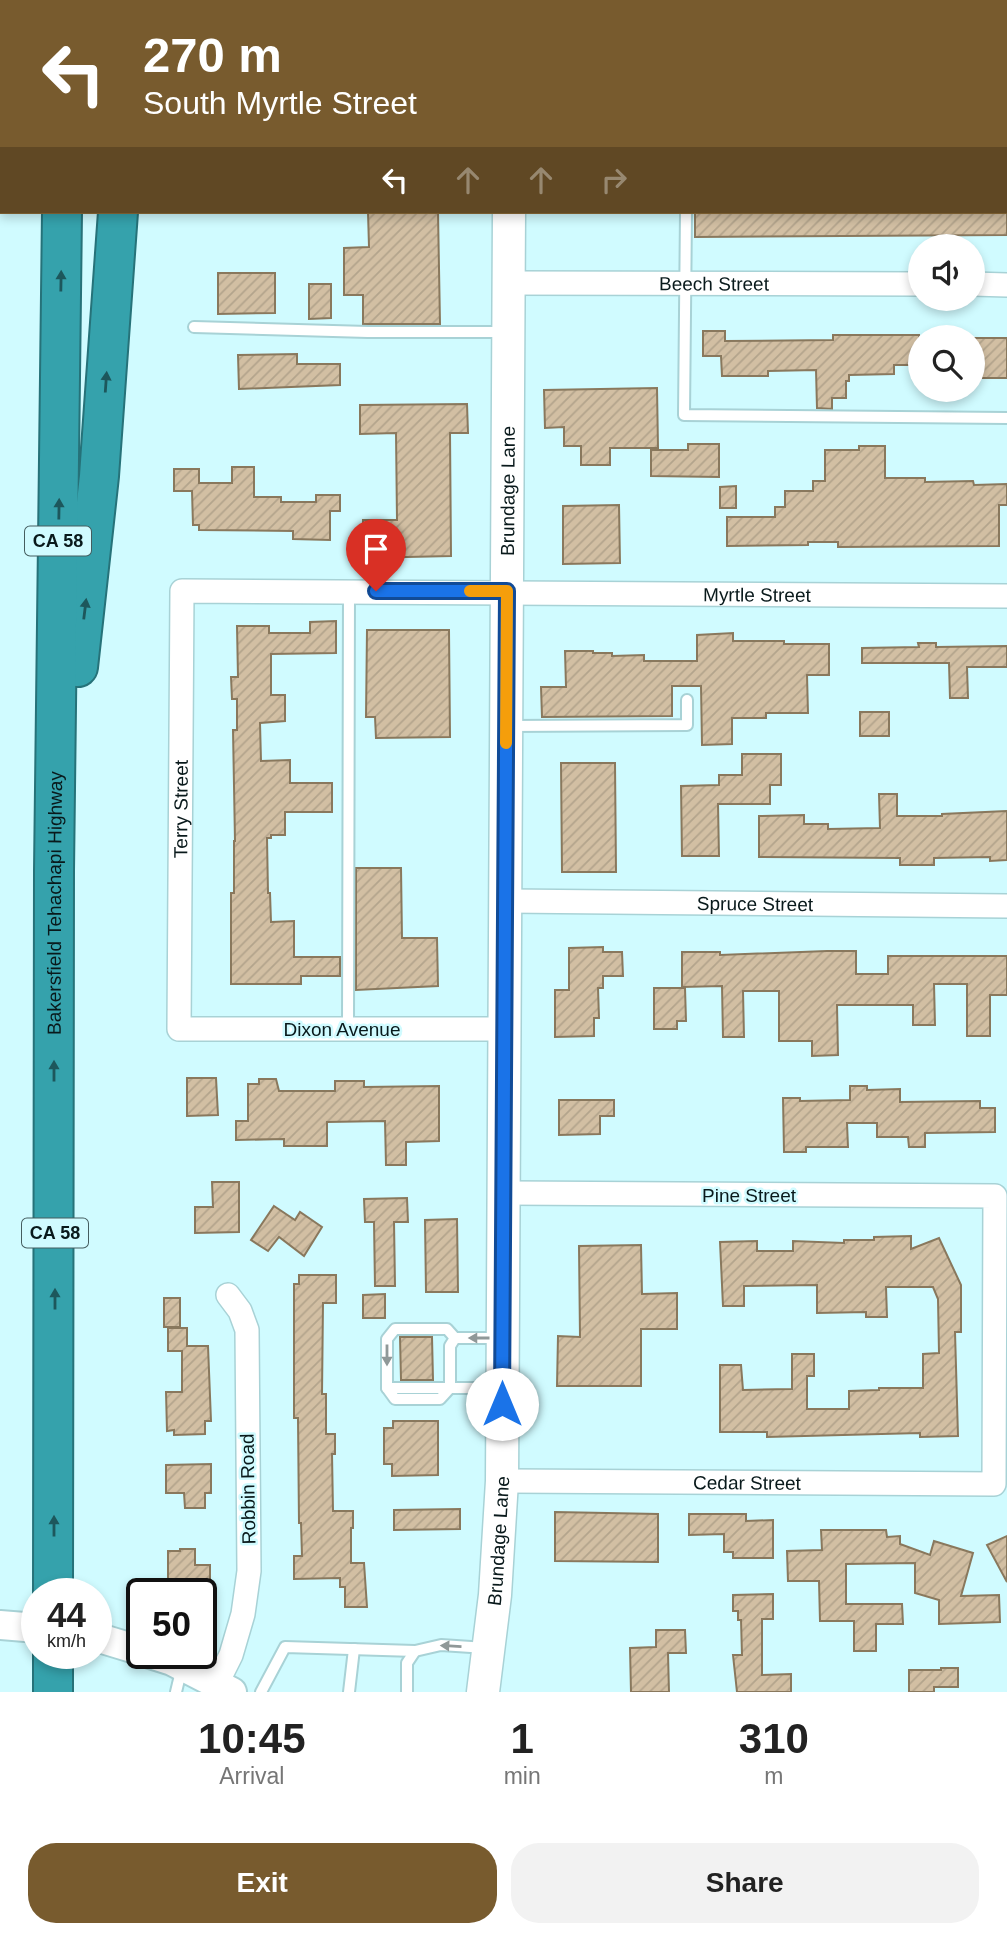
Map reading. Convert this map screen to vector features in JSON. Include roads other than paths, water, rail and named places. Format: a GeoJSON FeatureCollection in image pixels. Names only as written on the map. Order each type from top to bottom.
{"type":"FeatureCollection","features":[{"type":"Feature","properties":{"kind":"highway","name":"Bakersfield Tehachapi Highway"},"geometry":{"type":"LineString","coordinates":[[53,1578],[54,871],[62,214]]}},
{"type":"Feature","properties":{"kind":"highway"},"geometry":{"type":"LineString","coordinates":[[54,871],[92,542],[118,214]]}},
{"type":"Feature","properties":{"kind":"highway"},"geometry":{"type":"LineString","coordinates":[[53,1669],[53,1692]]}},
{"type":"Feature","properties":{"kind":"main road","name":"Brundage Lane"},"geometry":{"type":"LineString","coordinates":[[483,1692],[495,1595],[502,1481],[509,214]]}},
{"type":"Feature","properties":{"kind":"street","name":"Beech Street"},"geometry":{"type":"LineString","coordinates":[[509,283],[908,284]]}},
{"type":"Feature","properties":{"kind":"street"},"geometry":{"type":"LineString","coordinates":[[985,284],[1007,285]]}},
{"type":"Feature","properties":{"kind":"street","name":"Myrtle Street"},"geometry":{"type":"LineString","coordinates":[[182,591],[1007,596]]}},
{"type":"Feature","properties":{"kind":"street","name":"Terry Street"},"geometry":{"type":"LineString","coordinates":[[179,1029],[182,591]]}},
{"type":"Feature","properties":{"kind":"street","name":"Spruce Street"},"geometry":{"type":"LineString","coordinates":[[505,901],[1007,906]]}},
{"type":"Feature","properties":{"kind":"street","name":"Dixon Avenue"},"geometry":{"type":"LineString","coordinates":[[179,1029],[505,1030]]}},
{"type":"Feature","properties":{"kind":"street","name":"Pine Street"},"geometry":{"type":"LineString","coordinates":[[503,1193],[995,1196],[1001,1349]]}},
{"type":"Feature","properties":{"kind":"street","name":"Robbin Road"},"geometry":{"type":"LineString","coordinates":[[225,1688],[243,1614],[249,1571],[247,1330],[240,1311],[228,1295]]}},
{"type":"Feature","properties":{"kind":"street","name":"Cedar Street"},"geometry":{"type":"LineString","coordinates":[[502,1481],[993,1484],[1001,1349]]}},
{"type":"Feature","properties":{"kind":"street"},"geometry":{"type":"LineString","coordinates":[[0,1625],[21,1627]]}},
{"type":"Feature","properties":{"kind":"street"},"geometry":{"type":"LineString","coordinates":[[179,1679],[225,1688]]}},
{"type":"Feature","properties":{"kind":"lane"},"geometry":{"type":"LineString","coordinates":[[686,214],[684,415],[1007,418]]}},
{"type":"Feature","properties":{"kind":"lane"},"geometry":{"type":"LineString","coordinates":[[194,327],[354,332],[508,332]]}},
{"type":"Feature","properties":{"kind":"lane"},"geometry":{"type":"LineString","coordinates":[[348,1029],[349,591]]}},
{"type":"Feature","properties":{"kind":"lane"},"geometry":{"type":"LineString","coordinates":[[506,726],[687,725],[687,701]]}},
{"type":"Feature","properties":{"kind":"lane"},"geometry":{"type":"LineString","coordinates":[[502,1338],[455,1338],[447,1329],[395,1329],[387,1339],[387,1388],[502,1388]]}},
{"type":"Feature","properties":{"kind":"lane"},"geometry":{"type":"LineString","coordinates":[[450,1388],[450,1346],[455,1338]]}},
{"type":"Feature","properties":{"kind":"lane"},"geometry":{"type":"LineString","coordinates":[[261,1692],[285,1647],[415,1651],[441,1645],[488,1648]]}},
{"type":"Feature","properties":{"kind":"lane"},"geometry":{"type":"LineString","coordinates":[[349,1692],[354,1649]]}},
{"type":"Feature","properties":{"kind":"lane"},"geometry":{"type":"LineString","coordinates":[[407,1692],[407,1663],[415,1651]]}}]}
